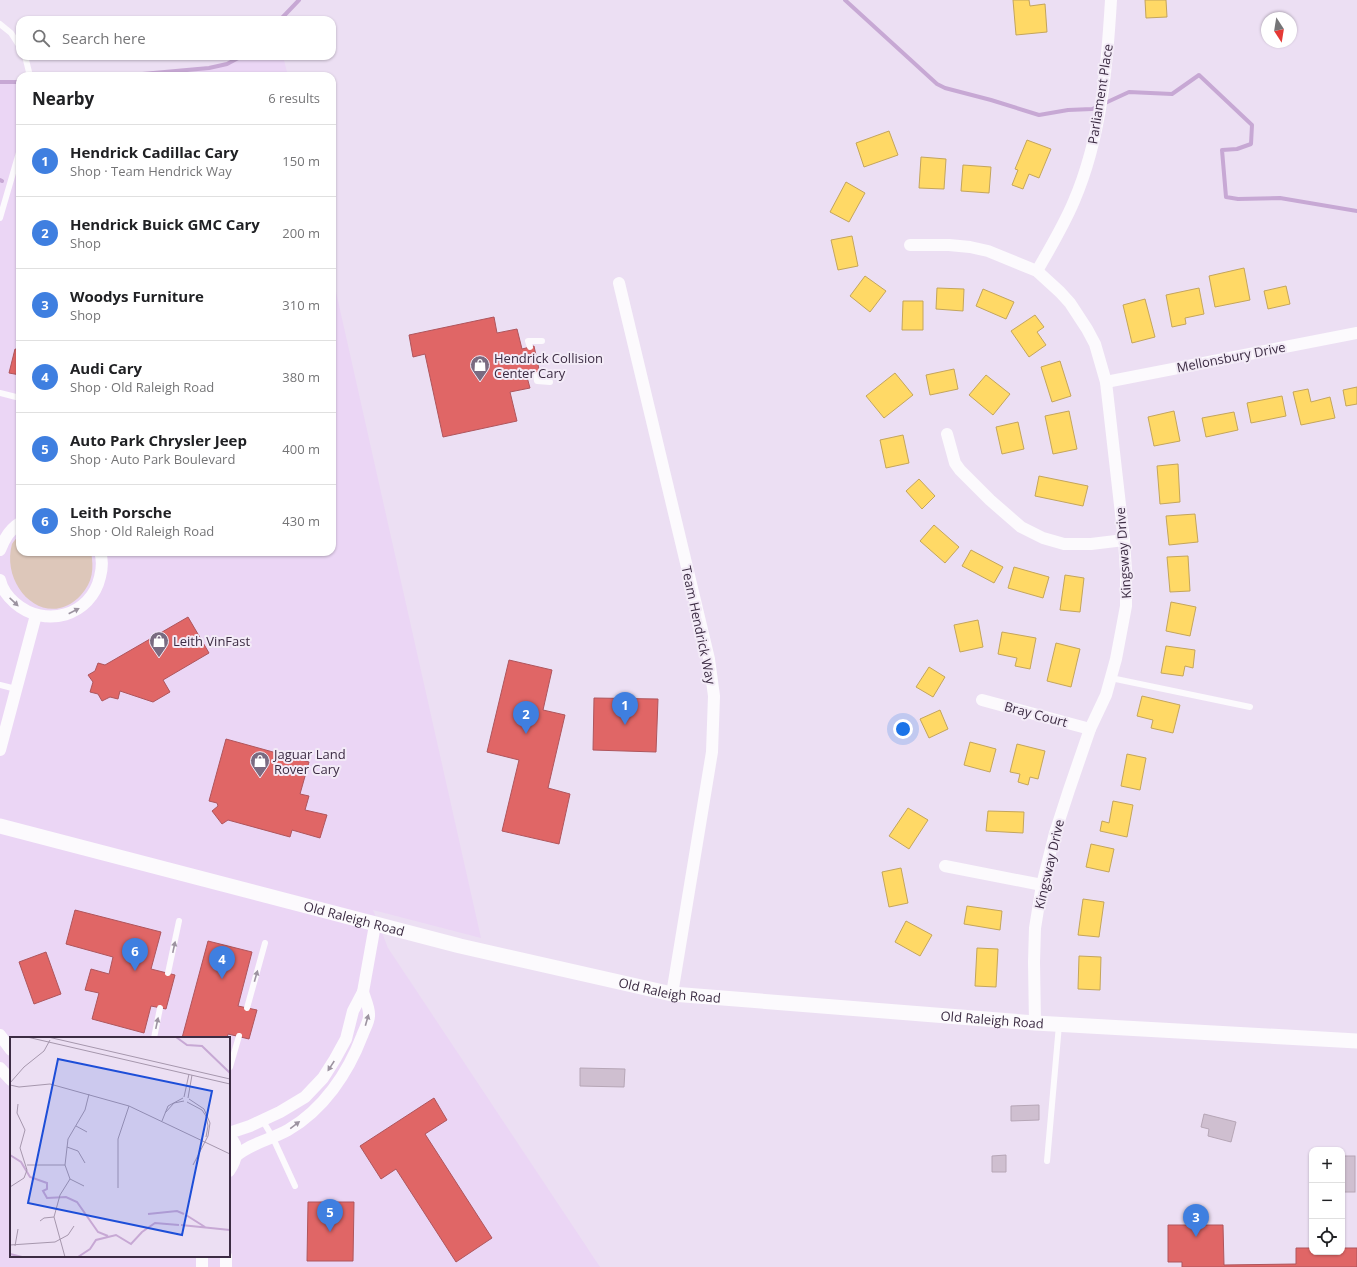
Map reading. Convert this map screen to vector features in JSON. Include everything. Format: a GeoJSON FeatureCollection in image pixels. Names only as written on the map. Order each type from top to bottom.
{"type":"FeatureCollection","features":[{"type":"Feature","properties":{"kind":"street","name":"Parliament Place"},"geometry":{"type":"LineString","coordinates":[[1037,271],[1061,228],[1074,200],[1091,152],[1102,99],[1108,52],[1111,0]]}},
{"type":"Feature","properties":{"kind":"street","name":"Kingsway Drive"},"geometry":{"type":"LineString","coordinates":[[910,245],[949,245],[970,247],[988,251],[1037,271],[1070,303],[1087,329],[1094,344],[1106,382],[1124,540],[1126,606],[1120,645],[1106,695],[1090,729],[1055,833],[1042,885],[1036,928],[1034,962],[1035,1023]]}},
{"type":"Feature","properties":{"kind":"street","name":"Team Hendrick Way"},"geometry":{"type":"LineString","coordinates":[[619,283],[707,652],[714,696],[712,752],[672,994]]}},
{"type":"Feature","properties":{"kind":"street","name":"Mellonsbury Drive"},"geometry":{"type":"LineString","coordinates":[[1106,382],[1357,333]]}},
{"type":"Feature","properties":{"kind":"street"},"geometry":{"type":"LineString","coordinates":[[947,434],[955,463],[960,470],[990,500],[1021,527],[1043,538],[1064,544],[1091,544],[1124,540]]}},
{"type":"Feature","properties":{"kind":"street"},"geometry":{"type":"LineString","coordinates":[[0,550],[5,538],[16,525]]}},
{"type":"Feature","properties":{"kind":"street"},"geometry":{"type":"LineString","coordinates":[[0,580],[9,598],[21,609],[36,615],[51,617],[66,614],[80,608],[91,598],[98,584],[102,570],[100,556]]}},
{"type":"Feature","properties":{"kind":"street"},"geometry":{"type":"LineString","coordinates":[[0,750],[36,615]]}},
{"type":"Feature","properties":{"kind":"street","name":"Bray Court"},"geometry":{"type":"LineString","coordinates":[[982,700],[1090,729]]}},
{"type":"Feature","properties":{"kind":"street","name":"Old Raleigh Road"},"geometry":{"type":"LineString","coordinates":[[0,826],[468,948],[672,994],[1035,1023],[1357,1041]]}},
{"type":"Feature","properties":{"kind":"street"},"geometry":{"type":"LineString","coordinates":[[945,866],[1042,885]]}},
{"type":"Feature","properties":{"kind":"street"},"geometry":{"type":"LineString","coordinates":[[230,1133],[263,1121],[306,1097],[323,1078],[346,1039],[353,1011],[363,992],[375,924]]}},
{"type":"Feature","properties":{"kind":"street"},"geometry":{"type":"LineString","coordinates":[[236,1156],[253,1144],[273,1138],[289,1130],[312,1112],[338,1083],[358,1047],[369,1015],[363,992]]}},
{"type":"Feature","properties":{"kind":"street"},"geometry":{"type":"LineString","coordinates":[[0,1035],[10,1049]]}},
{"type":"Feature","properties":{"kind":"street"},"geometry":{"type":"LineString","coordinates":[[0,1068],[10,1079]]}},
{"type":"Feature","properties":{"kind":"street"},"geometry":{"type":"LineString","coordinates":[[230,1137],[233,1139],[236,1148],[234,1165],[230,1170]]}},
{"type":"Feature","properties":{"kind":"lane"},"geometry":{"type":"LineString","coordinates":[[0,24],[11,33],[16,41]]}},
{"type":"Feature","properties":{"kind":"lane"},"geometry":{"type":"LineString","coordinates":[[26,60],[29,72]]}},
{"type":"Feature","properties":{"kind":"lane"},"geometry":{"type":"LineString","coordinates":[[0,218],[16,163]]}},
{"type":"Feature","properties":{"kind":"lane"},"geometry":{"type":"LineString","coordinates":[[530,348],[528,341],[542,341]]}},
{"type":"Feature","properties":{"kind":"lane"},"geometry":{"type":"LineString","coordinates":[[536,375],[537,381],[550,382]]}},
{"type":"Feature","properties":{"kind":"lane"},"geometry":{"type":"LineString","coordinates":[[0,393],[16,397]]}},
{"type":"Feature","properties":{"kind":"lane"},"geometry":{"type":"LineString","coordinates":[[1111,678],[1250,707]]}},
{"type":"Feature","properties":{"kind":"lane"},"geometry":{"type":"LineString","coordinates":[[0,685],[16,689]]}},
{"type":"Feature","properties":{"kind":"lane"},"geometry":{"type":"LineString","coordinates":[[168,973],[179,921]]}},
{"type":"Feature","properties":{"kind":"lane"},"geometry":{"type":"LineString","coordinates":[[247,1008],[265,943]]}},
{"type":"Feature","properties":{"kind":"lane"},"geometry":{"type":"LineString","coordinates":[[154,1037],[160,1008]]}},
{"type":"Feature","properties":{"kind":"lane"},"geometry":{"type":"LineString","coordinates":[[1047,1161],[1059,1024]]}},
{"type":"Feature","properties":{"kind":"lane"},"geometry":{"type":"LineString","coordinates":[[230,1068],[239,1036]]}},
{"type":"Feature","properties":{"kind":"lane"},"geometry":{"type":"LineString","coordinates":[[263,1121],[273,1138],[296,1186]]}},
{"type":"Feature","properties":{"kind":"shaded area"},"geometry":{"type":"Polygon","coordinates":[[[234,60],[284,60],[287,72],[164,72],[209,68],[227,64],[234,60]]]}},
{"type":"Feature","properties":{"kind":"shaded area"},"geometry":{"type":"Polygon","coordinates":[[[0,82],[16,82],[16,556],[336,556],[336,292],[481,938],[373,910],[388,948],[600,1267],[0,1267],[0,82]]]}},
{"type":"Feature","properties":{"kind":"shaded area"},"geometry":{"type":"Polygon","coordinates":[[[16,539],[16,556],[91,556],[92,575],[88,585],[81,595],[68,605],[54,609],[41,607],[29,600],[20,589],[13,576],[10,560],[12,544],[16,539]]]}},
{"type":"Feature","properties":{"kind":"building: Homes"},"geometry":{"type":"Polygon","coordinates":[[[1013,0],[1029,0],[1030,6],[1045,4],[1047,32],[1016,35],[1013,0]]]}},
{"type":"Feature","properties":{"kind":"building: Homes"},"geometry":{"type":"Polygon","coordinates":[[[1145,0],[1166,0],[1167,17],[1146,18],[1145,0]]]}},
{"type":"Feature","properties":{"kind":"building: Homes"},"geometry":{"type":"Polygon","coordinates":[[[889,131],[898,155],[864,167],[856,143],[889,131]]]}},
{"type":"Feature","properties":{"kind":"building: Homes"},"geometry":{"type":"Polygon","coordinates":[[[1027,140],[1051,149],[1039,178],[1029,174],[1023,189],[1012,185],[1018,170],[1015,169],[1027,140]]]}},
{"type":"Feature","properties":{"kind":"building: Homes"},"geometry":{"type":"Polygon","coordinates":[[[921,157],[946,159],[944,189],[919,188],[921,157]]]}},
{"type":"Feature","properties":{"kind":"building: Homes"},"geometry":{"type":"Polygon","coordinates":[[[963,165],[991,167],[989,193],[961,191],[963,165]]]}},
{"type":"Feature","properties":{"kind":"building: Homes"},"geometry":{"type":"Polygon","coordinates":[[[846,182],[865,193],[849,222],[830,212],[846,182]]]}},
{"type":"Feature","properties":{"kind":"building: Homes"},"geometry":{"type":"Polygon","coordinates":[[[852,236],[858,266],[838,270],[831,240],[852,236]]]}},
{"type":"Feature","properties":{"kind":"building: Homes"},"geometry":{"type":"Polygon","coordinates":[[[1244,268],[1250,300],[1215,307],[1209,276],[1244,268]]]}},
{"type":"Feature","properties":{"kind":"building: Homes"},"geometry":{"type":"Polygon","coordinates":[[[865,276],[886,291],[870,312],[850,296],[865,276]]]}},
{"type":"Feature","properties":{"kind":"building: Homes"},"geometry":{"type":"Polygon","coordinates":[[[1286,286],[1290,304],[1268,309],[1264,291],[1286,286]]]}},
{"type":"Feature","properties":{"kind":"building: Homes"},"geometry":{"type":"Polygon","coordinates":[[[937,288],[964,289],[963,311],[936,309],[937,288]]]}},
{"type":"Feature","properties":{"kind":"building: Homes"},"geometry":{"type":"Polygon","coordinates":[[[1199,288],[1204,314],[1185,318],[1186,324],[1172,327],[1166,295],[1199,288]]]}},
{"type":"Feature","properties":{"kind":"building: Homes"},"geometry":{"type":"Polygon","coordinates":[[[983,289],[1014,302],[1006,319],[976,306],[983,289]]]}},
{"type":"Feature","properties":{"kind":"building: Homes"},"geometry":{"type":"Polygon","coordinates":[[[1145,299],[1155,337],[1132,343],[1123,305],[1145,299]]]}},
{"type":"Feature","properties":{"kind":"building: Homes"},"geometry":{"type":"Polygon","coordinates":[[[903,301],[923,301],[923,330],[902,330],[903,301]]]}},
{"type":"Feature","properties":{"kind":"building: Homes"},"geometry":{"type":"Polygon","coordinates":[[[1035,315],[1044,327],[1037,332],[1046,345],[1029,357],[1011,331],[1035,315]]]}},
{"type":"Feature","properties":{"kind":"building: Homes"},"geometry":{"type":"Polygon","coordinates":[[[1060,361],[1071,396],[1052,402],[1041,367],[1060,361]]]}},
{"type":"Feature","properties":{"kind":"building: Homes"},"geometry":{"type":"Polygon","coordinates":[[[954,369],[958,389],[930,395],[926,375],[954,369]]]}},
{"type":"Feature","properties":{"kind":"building: Homes"},"geometry":{"type":"Polygon","coordinates":[[[895,373],[913,395],[884,418],[866,396],[895,373]]]}},
{"type":"Feature","properties":{"kind":"building: Homes"},"geometry":{"type":"Polygon","coordinates":[[[986,375],[1010,394],[993,415],[969,395],[986,375]]]}},
{"type":"Feature","properties":{"kind":"building: Homes"},"geometry":{"type":"Polygon","coordinates":[[[1357,387],[1357,404],[1346,406],[1343,390],[1357,387]]]}},
{"type":"Feature","properties":{"kind":"building: Homes"},"geometry":{"type":"Polygon","coordinates":[[[1308,389],[1311,402],[1330,397],[1335,418],[1301,425],[1293,392],[1308,389]]]}},
{"type":"Feature","properties":{"kind":"building: Homes"},"geometry":{"type":"Polygon","coordinates":[[[1282,396],[1286,416],[1251,423],[1247,403],[1282,396]]]}},
{"type":"Feature","properties":{"kind":"building: Homes"},"geometry":{"type":"Polygon","coordinates":[[[1069,411],[1077,449],[1053,454],[1045,416],[1069,411]]]}},
{"type":"Feature","properties":{"kind":"building: Homes"},"geometry":{"type":"Polygon","coordinates":[[[1174,411],[1180,441],[1154,446],[1148,417],[1174,411]]]}},
{"type":"Feature","properties":{"kind":"building: Homes"},"geometry":{"type":"Polygon","coordinates":[[[1234,412],[1238,430],[1206,437],[1202,418],[1234,412]]]}},
{"type":"Feature","properties":{"kind":"building: Homes"},"geometry":{"type":"Polygon","coordinates":[[[1018,422],[1024,449],[1002,454],[996,427],[1018,422]]]}},
{"type":"Feature","properties":{"kind":"building: Homes"},"geometry":{"type":"Polygon","coordinates":[[[903,435],[909,463],[886,468],[880,440],[903,435]]]}},
{"type":"Feature","properties":{"kind":"building: Homes"},"geometry":{"type":"Polygon","coordinates":[[[1178,464],[1180,502],[1160,504],[1157,466],[1178,464]]]}},
{"type":"Feature","properties":{"kind":"building: Homes"},"geometry":{"type":"Polygon","coordinates":[[[1039,476],[1088,486],[1083,506],[1035,496],[1039,476]]]}},
{"type":"Feature","properties":{"kind":"building: Homes"},"geometry":{"type":"Polygon","coordinates":[[[919,479],[935,496],[922,509],[906,491],[919,479]]]}},
{"type":"Feature","properties":{"kind":"building: Homes"},"geometry":{"type":"Polygon","coordinates":[[[1195,514],[1198,542],[1169,545],[1166,516],[1195,514]]]}},
{"type":"Feature","properties":{"kind":"building: Homes"},"geometry":{"type":"Polygon","coordinates":[[[934,525],[959,547],[945,563],[920,541],[934,525]]]}},
{"type":"Feature","properties":{"kind":"building: Homes"},"geometry":{"type":"Polygon","coordinates":[[[971,550],[1003,567],[994,583],[962,566],[971,550]]]}},
{"type":"Feature","properties":{"kind":"building: Homes"},"geometry":{"type":"Polygon","coordinates":[[[1188,556],[1190,591],[1170,592],[1167,557],[1188,556]]]}},
{"type":"Feature","properties":{"kind":"building: Homes"},"geometry":{"type":"Polygon","coordinates":[[[1014,567],[1049,577],[1043,598],[1008,588],[1014,567]]]}},
{"type":"Feature","properties":{"kind":"building: Homes"},"geometry":{"type":"Polygon","coordinates":[[[1065,575],[1084,578],[1080,612],[1060,610],[1065,575]]]}},
{"type":"Feature","properties":{"kind":"building: Homes"},"geometry":{"type":"Polygon","coordinates":[[[1171,602],[1196,607],[1190,636],[1166,631],[1171,602]]]}},
{"type":"Feature","properties":{"kind":"building: Homes"},"geometry":{"type":"Polygon","coordinates":[[[978,620],[983,647],[960,652],[954,625],[978,620]]]}},
{"type":"Feature","properties":{"kind":"building: Homes"},"geometry":{"type":"Polygon","coordinates":[[[1002,632],[1036,638],[1030,669],[1015,666],[1017,658],[998,654],[1002,632]]]}},
{"type":"Feature","properties":{"kind":"building: Homes"},"geometry":{"type":"Polygon","coordinates":[[[1056,643],[1080,649],[1071,687],[1047,681],[1056,643]]]}},
{"type":"Feature","properties":{"kind":"building: Homes"},"geometry":{"type":"Polygon","coordinates":[[[1166,646],[1195,650],[1193,668],[1185,666],[1183,676],[1161,673],[1166,646]]]}},
{"type":"Feature","properties":{"kind":"building: Homes"},"geometry":{"type":"Polygon","coordinates":[[[929,667],[945,677],[933,697],[916,687],[929,667]]]}},
{"type":"Feature","properties":{"kind":"building: Homes"},"geometry":{"type":"Polygon","coordinates":[[[1142,696],[1180,705],[1173,733],[1151,728],[1153,720],[1137,716],[1142,696]]]}},
{"type":"Feature","properties":{"kind":"building: Homes"},"geometry":{"type":"Polygon","coordinates":[[[940,710],[948,729],[929,738],[920,719],[940,710]]]}},
{"type":"Feature","properties":{"kind":"building: Homes"},"geometry":{"type":"Polygon","coordinates":[[[970,742],[996,749],[990,772],[964,765],[970,742]]]}},
{"type":"Feature","properties":{"kind":"building: Homes"},"geometry":{"type":"Polygon","coordinates":[[[1017,744],[1045,751],[1038,779],[1030,777],[1028,785],[1018,782],[1020,774],[1010,772],[1017,744]]]}},
{"type":"Feature","properties":{"kind":"building: Homes"},"geometry":{"type":"Polygon","coordinates":[[[1127,754],[1146,758],[1140,790],[1121,786],[1127,754]]]}},
{"type":"Feature","properties":{"kind":"building: Homes"},"geometry":{"type":"Polygon","coordinates":[[[1113,801],[1133,805],[1127,837],[1100,831],[1102,821],[1109,823],[1113,801]]]}},
{"type":"Feature","properties":{"kind":"building: Homes"},"geometry":{"type":"Polygon","coordinates":[[[908,808],[928,820],[909,849],[889,836],[908,808]]]}},
{"type":"Feature","properties":{"kind":"building: Homes"},"geometry":{"type":"Polygon","coordinates":[[[988,811],[1024,812],[1023,833],[986,831],[988,811]]]}},
{"type":"Feature","properties":{"kind":"building: Homes"},"geometry":{"type":"Polygon","coordinates":[[[1091,844],[1114,849],[1109,872],[1086,867],[1091,844]]]}},
{"type":"Feature","properties":{"kind":"building: Homes"},"geometry":{"type":"Polygon","coordinates":[[[901,868],[908,903],[889,907],[882,872],[901,868]]]}},
{"type":"Feature","properties":{"kind":"building: Homes"},"geometry":{"type":"Polygon","coordinates":[[[1083,899],[1104,902],[1099,937],[1078,935],[1083,899]]]}},
{"type":"Feature","properties":{"kind":"building: Homes"},"geometry":{"type":"Polygon","coordinates":[[[967,906],[1002,911],[1000,930],[964,924],[967,906]]]}},
{"type":"Feature","properties":{"kind":"building: Homes"},"geometry":{"type":"Polygon","coordinates":[[[906,921],[932,935],[920,956],[895,942],[906,921]]]}},
{"type":"Feature","properties":{"kind":"building: Homes"},"geometry":{"type":"Polygon","coordinates":[[[977,948],[998,949],[996,987],[975,986],[977,948]]]}},
{"type":"Feature","properties":{"kind":"building: Homes"},"geometry":{"type":"Polygon","coordinates":[[[1079,956],[1101,957],[1100,990],[1078,989],[1079,956]]]}},
{"type":"Feature","properties":{"kind":"building: Shops","name":"Hendrick Collision Center Cary"},"geometry":{"type":"Polygon","coordinates":[[[494,317],[497,333],[517,329],[522,349],[534,346],[540,374],[527,377],[530,388],[510,392],[517,421],[443,437],[425,354],[413,357],[409,335],[494,317]]]}},
{"type":"Feature","properties":{"kind":"building: Shops"},"geometry":{"type":"Polygon","coordinates":[[[15,349],[16,349],[16,374],[9,373],[15,349]]]}},
{"type":"Feature","properties":{"kind":"building: Shops","name":"Leith VinFast"},"geometry":{"type":"Polygon","coordinates":[[[188,617],[209,653],[163,680],[170,692],[153,702],[120,691],[118,699],[110,697],[102,701],[98,694],[90,692],[93,682],[88,675],[95,671],[98,663],[105,665],[188,617]]]}},
{"type":"Feature","properties":{"kind":"building: Shops"},"geometry":{"type":"Polygon","coordinates":[[[509,660],[552,670],[543,710],[565,715],[548,788],[570,794],[559,844],[502,831],[519,760],[487,752],[509,660]]]}},
{"type":"Feature","properties":{"kind":"building: Shops"},"geometry":{"type":"Polygon","coordinates":[[[594,698],[658,699],[656,752],[593,750],[594,698]]]}},
{"type":"Feature","properties":{"kind":"building: Shops","name":"Jaguar Land Rover Cary"},"geometry":{"type":"Polygon","coordinates":[[[226,739],[309,762],[300,794],[309,796],[305,810],[327,815],[320,838],[292,830],[290,837],[228,820],[222,824],[212,811],[218,806],[217,803],[209,801],[226,739]]]}},
{"type":"Feature","properties":{"kind":"building: Shops"},"geometry":{"type":"Polygon","coordinates":[[[75,910],[161,932],[151,969],[175,975],[166,1009],[151,1006],[144,1033],[92,1019],[99,993],[85,990],[91,969],[109,974],[113,957],[66,944],[75,910]]]}},
{"type":"Feature","properties":{"kind":"building: Shops"},"geometry":{"type":"Polygon","coordinates":[[[208,941],[252,952],[238,1006],[257,1010],[249,1039],[228,1034],[227,1037],[182,1037],[208,941]]]}},
{"type":"Feature","properties":{"kind":"building: Shops"},"geometry":{"type":"Polygon","coordinates":[[[46,952],[61,994],[34,1004],[19,962],[46,952]]]}},
{"type":"Feature","properties":{"kind":"building: Shops"},"geometry":{"type":"Polygon","coordinates":[[[434,1098],[447,1120],[425,1134],[492,1238],[456,1262],[396,1169],[381,1179],[360,1146],[434,1098]]]}},
{"type":"Feature","properties":{"kind":"building: Shops"},"geometry":{"type":"Polygon","coordinates":[[[308,1202],[354,1202],[353,1261],[307,1261],[308,1202]]]}},
{"type":"Feature","properties":{"kind":"building: Shops"},"geometry":{"type":"Polygon","coordinates":[[[1168,1225],[1223,1225],[1224,1265],[1296,1264],[1296,1248],[1309,1248],[1309,1255],[1345,1255],[1345,1248],[1357,1248],[1357,1267],[1182,1267],[1182,1262],[1168,1262],[1168,1225]]]}},
{"type":"Feature","properties":{"kind":"building: Other"},"geometry":{"type":"Polygon","coordinates":[[[580,1068],[625,1069],[624,1087],[580,1086],[580,1068]]]}},
{"type":"Feature","properties":{"kind":"building: Other"},"geometry":{"type":"Polygon","coordinates":[[[1039,1105],[1039,1120],[1011,1121],[1011,1106],[1039,1105]]]}},
{"type":"Feature","properties":{"kind":"building: Other"},"geometry":{"type":"Polygon","coordinates":[[[1204,1114],[1236,1122],[1231,1142],[1208,1136],[1209,1129],[1201,1127],[1204,1114]]]}},
{"type":"Feature","properties":{"kind":"building: Other"},"geometry":{"type":"Polygon","coordinates":[[[1006,1155],[1006,1172],[992,1172],[992,1156],[1006,1155]]]}},
{"type":"Feature","properties":{"kind":"building: Other"},"geometry":{"type":"Polygon","coordinates":[[[1345,1156],[1355,1156],[1355,1192],[1345,1192],[1345,1156]]]}},
{"type":"Feature","properties":{"kind":"waterway"},"geometry":{"type":"LineString","coordinates":[[284,16],[299,0]]}},
{"type":"Feature","properties":{"kind":"waterway"},"geometry":{"type":"LineString","coordinates":[[845,0],[937,84],[945,88],[1039,115],[1068,110],[1092,109],[1097,107]]}},
{"type":"Feature","properties":{"kind":"waterway"},"geometry":{"type":"LineString","coordinates":[[164,72],[209,68],[227,64],[234,60]]}},
{"type":"Feature","properties":{"kind":"waterway"},"geometry":{"type":"LineString","coordinates":[[1103,104],[1129,92],[1172,94],[1199,75],[1252,125],[1251,144],[1237,149],[1222,150],[1226,197],[1238,199],[1280,198],[1357,211]]}},
{"type":"Feature","properties":{"kind":"waterway"},"geometry":{"type":"LineString","coordinates":[[0,82],[16,82]]}},
{"type":"Feature","properties":{"kind":"place","name":"Hendrick Collision Center Cary"},"geometry":{"type":"Point","coordinates":[480,382]}},
{"type":"Feature","properties":{"kind":"place","name":"Leith VinFast"},"geometry":{"type":"Point","coordinates":[159,658]}},
{"type":"Feature","properties":{"kind":"place","name":"Hendrick Cadillac Cary"},"geometry":{"type":"Point","coordinates":[625,725]}},
{"type":"Feature","properties":{"kind":"place","name":"Hendrick Buick GMC Cary"},"geometry":{"type":"Point","coordinates":[526,734]}},
{"type":"Feature","properties":{"kind":"place","name":"Jaguar Land Rover Cary"},"geometry":{"type":"Point","coordinates":[260,778]}},
{"type":"Feature","properties":{"kind":"place","name":"Leith Porsche"},"geometry":{"type":"Point","coordinates":[135,971]}},
{"type":"Feature","properties":{"kind":"place","name":"Audi Cary"},"geometry":{"type":"Point","coordinates":[222,979]}},
{"type":"Feature","properties":{"kind":"place","name":"Auto Park Chrysler Jeep"},"geometry":{"type":"Point","coordinates":[330,1232]}},
{"type":"Feature","properties":{"kind":"place","name":"Woodys Furniture"},"geometry":{"type":"Point","coordinates":[1196,1237]}}]}
